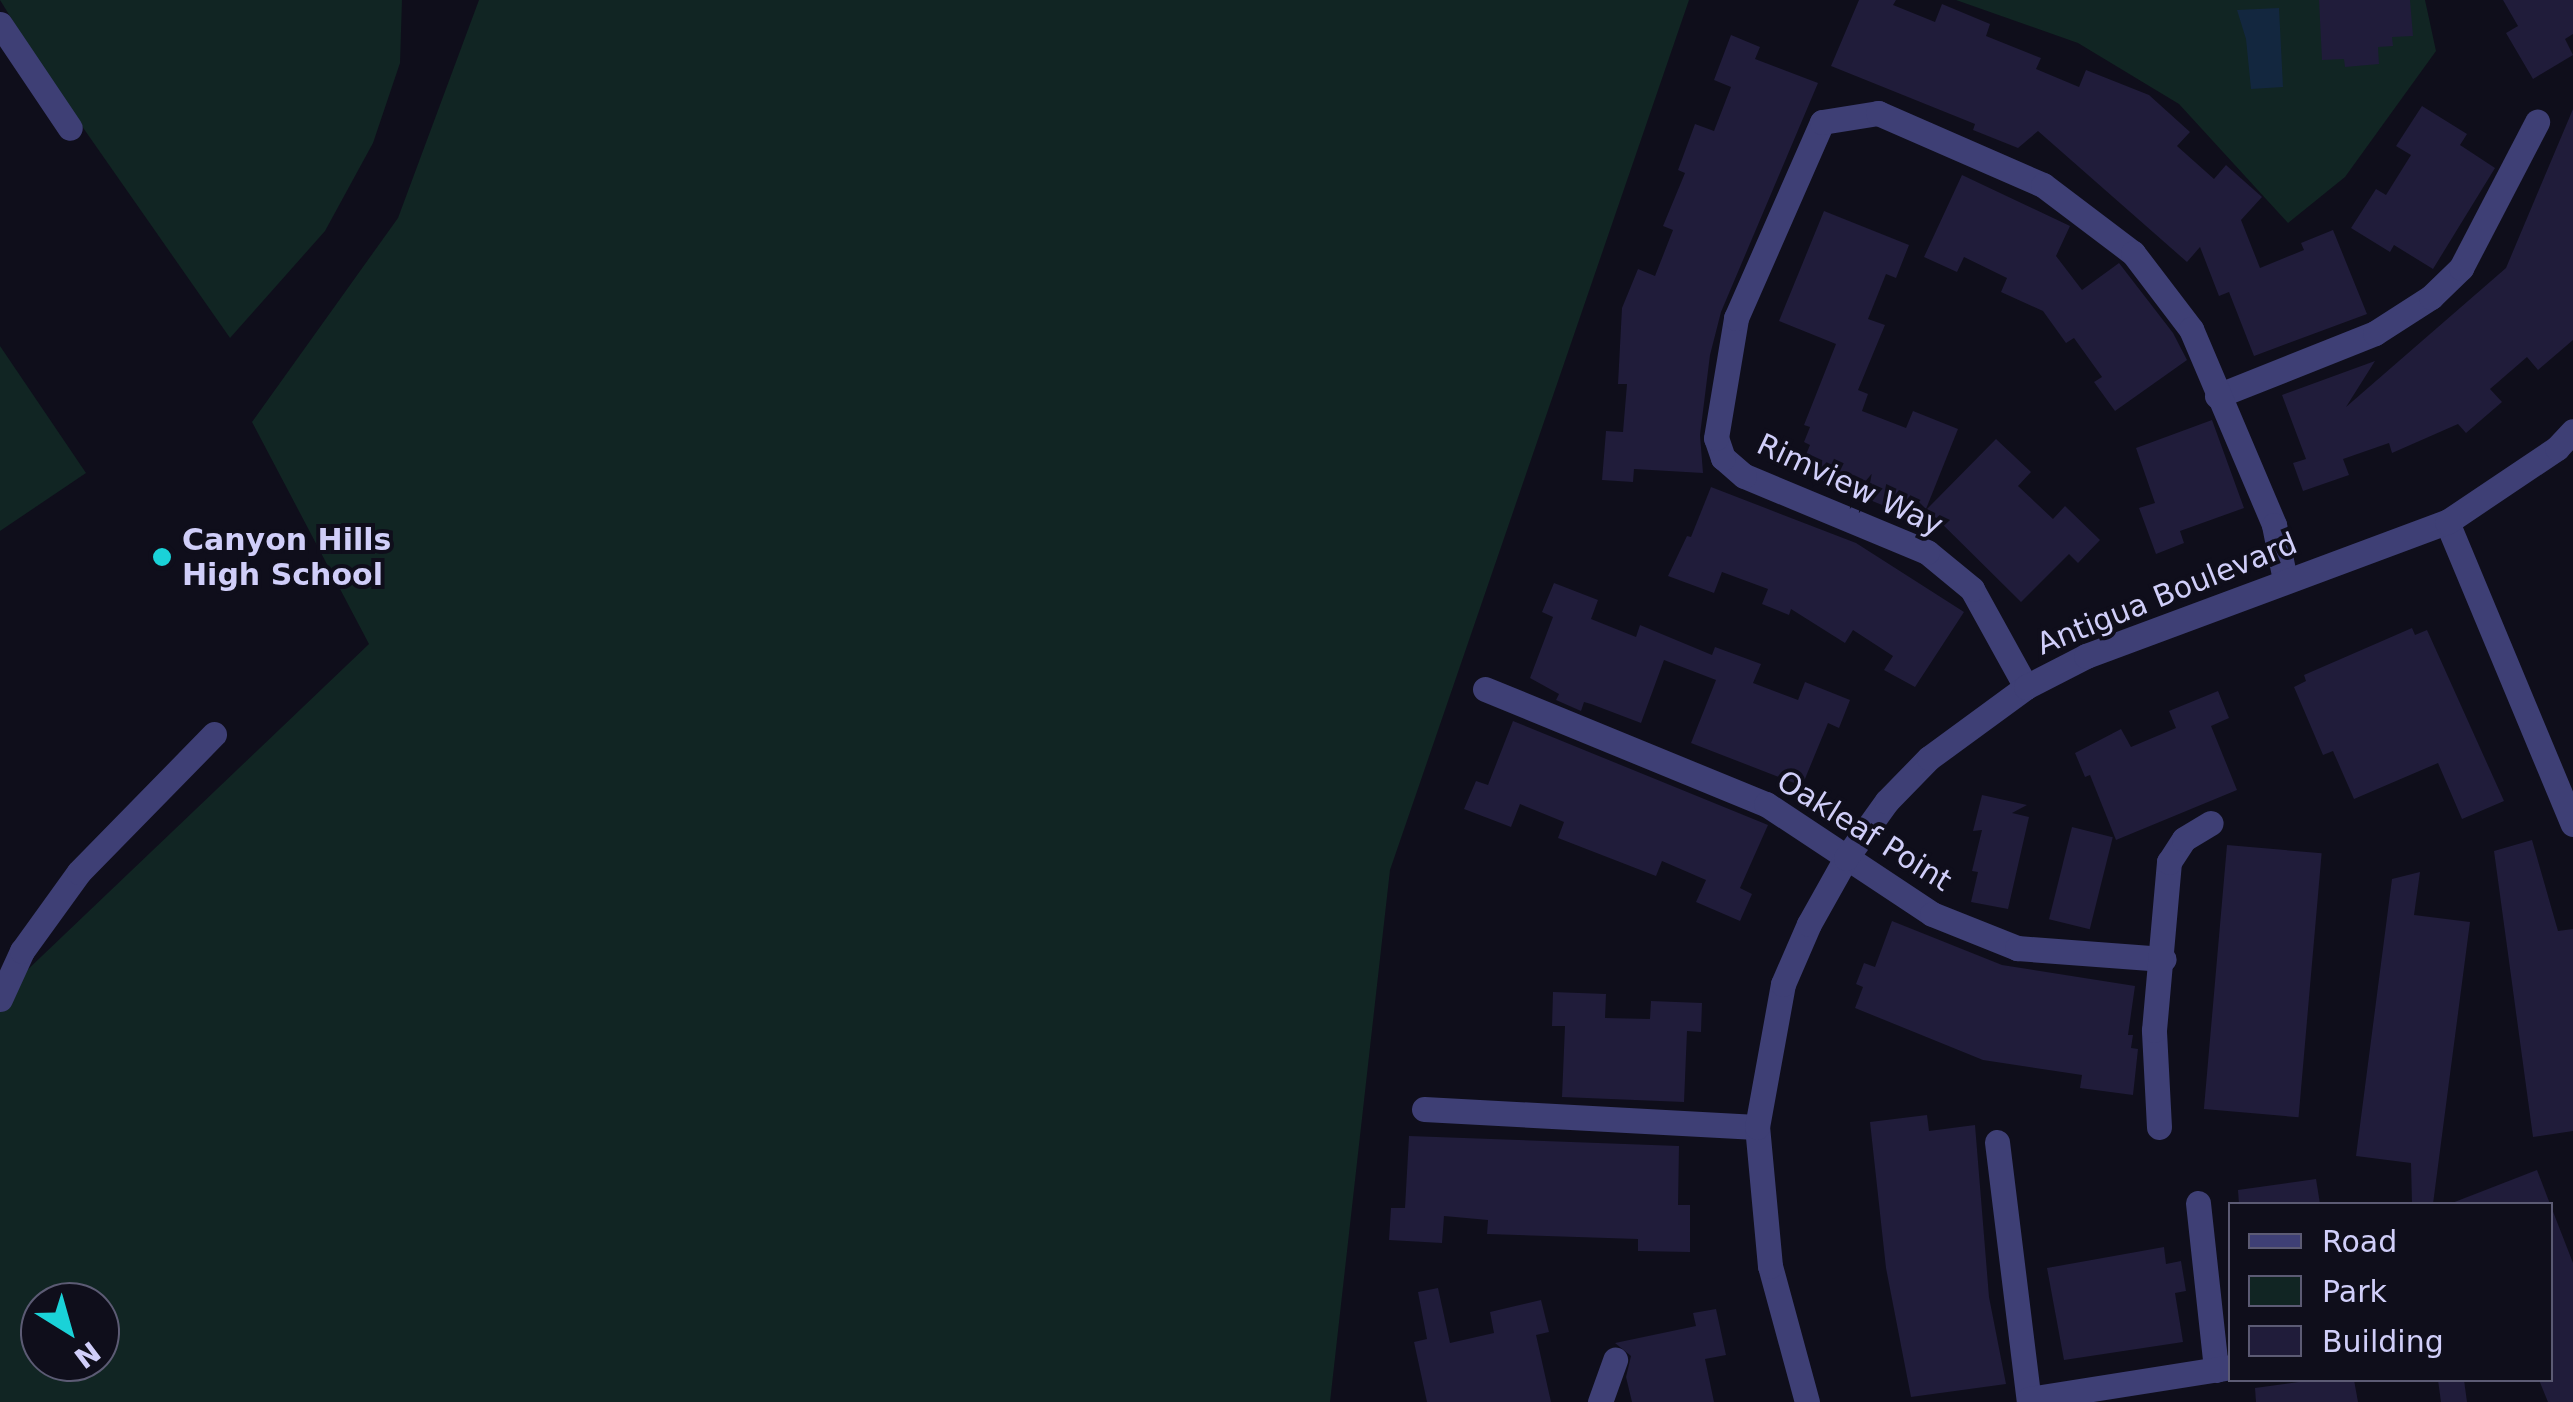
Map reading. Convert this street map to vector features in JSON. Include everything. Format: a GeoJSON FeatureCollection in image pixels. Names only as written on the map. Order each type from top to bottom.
{"type":"FeatureCollection","features":[{"type":"Feature","properties":{"kind":"street"},"geometry":{"type":"LineString","coordinates":[[0,24],[70,128]]}},
{"type":"Feature","properties":{"kind":"street","name":"Rimview Way"},"geometry":{"type":"LineString","coordinates":[[2026,687],[1972,588],[1927,552],[1744,476],[1723,458],[1716,438],[1736,318],[1822,122],[1878,113],[2043,185],[2133,252],[2191,329],[2217,396]]}},
{"type":"Feature","properties":{"kind":"street"},"geometry":{"type":"LineString","coordinates":[[2285,580],[2274,525],[2217,396],[2376,333],[2432,297],[2461,268],[2537,122]]}},
{"type":"Feature","properties":{"kind":"street","name":"Antigua Boulevard"},"geometry":{"type":"LineString","coordinates":[[1806,1402],[1770,1266],[1756,1126],[1784,984],[1809,924],[1846,858],[1887,801],[1929,758],[2026,687],[2086,656],[2446,522],[2557,448],[2573,431]]}},
{"type":"Feature","properties":{"kind":"street"},"geometry":{"type":"LineString","coordinates":[[2446,522],[2573,824]]}},
{"type":"Feature","properties":{"kind":"street","name":"Oakleaf Point"},"geometry":{"type":"LineString","coordinates":[[1485,690],[1766,804],[1932,914],[2018,948],[2164,960]]}},
{"type":"Feature","properties":{"kind":"street"},"geometry":{"type":"LineString","coordinates":[[0,999],[22,952],[79,872],[214,734]]}},
{"type":"Feature","properties":{"kind":"street"},"geometry":{"type":"LineString","coordinates":[[2160,1126],[2154,1030],[2164,960],[2170,862],[2184,840],[2212,823]]}},
{"type":"Feature","properties":{"kind":"street"},"geometry":{"type":"LineString","coordinates":[[1424,1109],[1756,1126]]}},
{"type":"Feature","properties":{"kind":"street"},"geometry":{"type":"LineString","coordinates":[[1997,1142],[2029,1400],[2223,1368],[2198,1203]]}},
{"type":"Feature","properties":{"kind":"street"},"geometry":{"type":"LineString","coordinates":[[1600,1402],[1615,1360]]}},
{"type":"Feature","properties":{"kind":"green space"},"geometry":{"type":"Polygon","coordinates":[[[0,0],[402,0],[400,63],[373,143],[325,231],[230,338],[49,79],[0,0]]]}},
{"type":"Feature","properties":{"kind":"green space"},"geometry":{"type":"Polygon","coordinates":[[[479,0],[1689,0],[1390,870],[1330,1402],[0,1402],[0,996],[369,644],[252,422],[398,218],[479,0]]]}},
{"type":"Feature","properties":{"kind":"green space"},"geometry":{"type":"Polygon","coordinates":[[[1956,0],[2425,0],[2436,51],[2345,177],[2288,223],[2179,104],[2078,43],[1956,0]]]}},
{"type":"Feature","properties":{"kind":"green space"},"geometry":{"type":"Polygon","coordinates":[[[0,346],[86,473],[0,531],[0,346]]]}},
{"type":"Feature","properties":{"kind":"water"},"geometry":{"type":"Polygon","coordinates":[[[2279,8],[2283,87],[2251,89],[2246,39],[2237,10],[2279,8]]]}},
{"type":"Feature","properties":{"kind":"building"},"geometry":{"type":"Polygon","coordinates":[[[1859,0],[1896,0],[1893,5],[1935,22],[1942,4],[1990,24],[1986,36],[2041,58],[2036,69],[2079,87],[2086,70],[2149,95],[2190,132],[2177,146],[2214,179],[2226,165],[2262,197],[2241,220],[2260,268],[2304,250],[2301,243],[2333,230],[2367,314],[2254,356],[2229,292],[2219,296],[2200,247],[2187,262],[2038,131],[2018,148],[1973,130],[1975,124],[1831,66],[1859,0]]]}},
{"type":"Feature","properties":{"kind":"building"},"geometry":{"type":"Polygon","coordinates":[[[2319,0],[2410,0],[2413,36],[2392,37],[2393,46],[2378,47],[2379,64],[2345,67],[2344,59],[2322,60],[2319,0]]]}},
{"type":"Feature","properties":{"kind":"building"},"geometry":{"type":"Polygon","coordinates":[[[2503,0],[2573,0],[2573,34],[2565,39],[2573,55],[2533,79],[2506,33],[2518,26],[2503,0]]]}},
{"type":"Feature","properties":{"kind":"building"},"geometry":{"type":"Polygon","coordinates":[[[1731,35],[1760,47],[1755,59],[1818,83],[1721,312],[1710,355],[1700,435],[1703,473],[1634,469],[1633,482],[1602,480],[1606,431],[1623,432],[1627,384],[1618,384],[1622,308],[1638,269],[1655,276],[1673,230],[1663,226],[1685,173],[1678,170],[1695,124],[1714,131],[1731,87],[1714,80],[1731,35]]]}},
{"type":"Feature","properties":{"kind":"building"},"geometry":{"type":"Polygon","coordinates":[[[2422,106],[2467,134],[2460,145],[2495,168],[2433,269],[2394,245],[2390,252],[2351,228],[2376,189],[2386,195],[2411,155],[2396,146],[2422,106]]]}},
{"type":"Feature","properties":{"kind":"building"},"geometry":{"type":"Polygon","coordinates":[[[2573,109],[2573,340],[2538,370],[2527,357],[2490,389],[2502,402],[2466,433],[2458,424],[2392,453],[2389,443],[2343,459],[2349,475],[2303,491],[2293,463],[2306,459],[2282,395],[2375,361],[2346,407],[2506,268],[2573,109]]]}},
{"type":"Feature","properties":{"kind":"building"},"geometry":{"type":"Polygon","coordinates":[[[1962,175],[2070,226],[2056,256],[2082,290],[2119,263],[2173,333],[2187,360],[2115,411],[2094,382],[2102,377],[2074,338],[2066,343],[2043,311],[2001,292],[2007,278],[1964,257],[1957,272],[1924,257],[1962,175]]]}},
{"type":"Feature","properties":{"kind":"building"},"geometry":{"type":"Polygon","coordinates":[[[1824,211],[1909,245],[1896,278],[1886,274],[1868,319],[1885,325],[1858,390],[1868,394],[1862,411],[1906,428],[1913,411],[1958,429],[1926,509],[1916,499],[1909,516],[1799,471],[1810,445],[1804,442],[1810,427],[1804,425],[1836,344],[1779,321],[1824,211]]]}},
{"type":"Feature","properties":{"kind":"building"},"geometry":{"type":"Polygon","coordinates":[[[2212,420],[2244,508],[2180,531],[2184,543],[2156,554],[2139,508],[2155,503],[2136,448],[2212,420]]]}},
{"type":"Feature","properties":{"kind":"building"},"geometry":{"type":"Polygon","coordinates":[[[1996,439],[2031,472],[2018,486],[2053,519],[2065,506],[2100,540],[2078,563],[2069,554],[2021,602],[1927,509],[1996,439]]]}},
{"type":"Feature","properties":{"kind":"building"},"geometry":{"type":"Polygon","coordinates":[[[1711,487],[1856,543],[1964,612],[1915,687],[1884,670],[1893,656],[1853,630],[1845,643],[1791,609],[1789,615],[1762,604],[1768,589],[1722,572],[1714,593],[1668,576],[1687,536],[1691,537],[1711,487]]]}},
{"type":"Feature","properties":{"kind":"building"},"geometry":{"type":"Polygon","coordinates":[[[1554,583],[1598,600],[1591,619],[1636,637],[1640,625],[1712,655],[1715,647],[1761,664],[1753,683],[1798,700],[1805,682],[1850,700],[1839,728],[1828,723],[1802,786],[1691,743],[1716,680],[1664,660],[1641,723],[1584,702],[1581,711],[1556,700],[1559,694],[1530,678],[1553,617],[1542,612],[1554,583]]]}},
{"type":"Feature","properties":{"kind":"building"},"geometry":{"type":"Polygon","coordinates":[[[2412,628],[2415,635],[2427,630],[2504,801],[2462,819],[2438,763],[2354,799],[2333,751],[2323,755],[2294,687],[2306,681],[2304,675],[2412,628]]]}},
{"type":"Feature","properties":{"kind":"building"},"geometry":{"type":"Polygon","coordinates":[[[2218,691],[2229,718],[2211,726],[2237,790],[2116,840],[2090,775],[2085,777],[2075,753],[2121,729],[2131,747],[2176,728],[2169,711],[2218,691]]]}},
{"type":"Feature","properties":{"kind":"building"},"geometry":{"type":"Polygon","coordinates":[[[1513,721],[1768,825],[1740,888],[1752,894],[1740,921],[1696,902],[1706,880],[1662,861],[1656,876],[1558,838],[1564,822],[1520,804],[1511,827],[1464,809],[1476,781],[1488,785],[1513,721]]]}},
{"type":"Feature","properties":{"kind":"building"},"geometry":{"type":"Polygon","coordinates":[[[1982,795],[2027,805],[2012,813],[2029,817],[2008,909],[1971,902],[1978,872],[1972,871],[1982,830],[1973,831],[1982,795]]]}},
{"type":"Feature","properties":{"kind":"building"},"geometry":{"type":"Polygon","coordinates":[[[2072,827],[2113,837],[2090,929],[2049,919],[2072,827]]]}},
{"type":"Feature","properties":{"kind":"building"},"geometry":{"type":"Polygon","coordinates":[[[2532,840],[2558,931],[2573,929],[2573,1131],[2533,1137],[2494,851],[2532,840]]]}},
{"type":"Feature","properties":{"kind":"building"},"geometry":{"type":"Polygon","coordinates":[[[2227,845],[2322,853],[2299,1117],[2204,1109],[2227,845]]]}},
{"type":"Feature","properties":{"kind":"building"},"geometry":{"type":"Polygon","coordinates":[[[2420,872],[2414,915],[2470,922],[2433,1202],[2412,1202],[2411,1163],[2356,1156],[2392,879],[2420,872]]]}},
{"type":"Feature","properties":{"kind":"building"},"geometry":{"type":"Polygon","coordinates":[[[1892,921],[2002,965],[2135,986],[2128,1035],[2133,1035],[2131,1048],[2138,1049],[2133,1095],[2080,1088],[2082,1075],[1983,1060],[1855,1008],[1863,987],[1856,984],[1864,963],[1875,967],[1892,921]]]}},
{"type":"Feature","properties":{"kind":"building"},"geometry":{"type":"Polygon","coordinates":[[[1553,992],[1606,994],[1605,1018],[1650,1019],[1651,1001],[1702,1003],[1701,1032],[1687,1031],[1684,1102],[1562,1097],[1565,1026],[1552,1026],[1553,992]]]}},
{"type":"Feature","properties":{"kind":"building"},"geometry":{"type":"Polygon","coordinates":[[[1927,1115],[1929,1131],[1975,1125],[1989,1297],[2006,1384],[1911,1397],[1886,1268],[1870,1122],[1927,1115]]]}},
{"type":"Feature","properties":{"kind":"building"},"geometry":{"type":"Polygon","coordinates":[[[1409,1136],[1679,1146],[1678,1205],[1690,1205],[1690,1252],[1638,1251],[1638,1239],[1487,1234],[1488,1220],[1444,1216],[1442,1243],[1389,1240],[1391,1208],[1405,1208],[1409,1136]]]}},
{"type":"Feature","properties":{"kind":"building"},"geometry":{"type":"Polygon","coordinates":[[[2537,1170],[2549,1202],[2455,1202],[2537,1170]]]}},
{"type":"Feature","properties":{"kind":"building"},"geometry":{"type":"Polygon","coordinates":[[[2316,1179],[2320,1202],[2239,1202],[2238,1190],[2316,1179]]]}},
{"type":"Feature","properties":{"kind":"building"},"geometry":{"type":"Polygon","coordinates":[[[2553,1212],[2573,1263],[2573,1402],[2548,1402],[2540,1382],[2553,1382],[2553,1212]]]}},
{"type":"Feature","properties":{"kind":"building"},"geometry":{"type":"Polygon","coordinates":[[[2164,1247],[2166,1264],[2181,1261],[2186,1291],[2175,1293],[2183,1342],[2064,1360],[2047,1268],[2164,1247]]]}},
{"type":"Feature","properties":{"kind":"building"},"geometry":{"type":"Polygon","coordinates":[[[1438,1288],[1450,1343],[1494,1333],[1490,1312],[1541,1300],[1549,1332],[1536,1335],[1551,1402],[1427,1402],[1414,1342],[1427,1339],[1418,1292],[1438,1288]]]}},
{"type":"Feature","properties":{"kind":"building"},"geometry":{"type":"Polygon","coordinates":[[[1716,1309],[1726,1355],[1705,1359],[1714,1402],[1632,1402],[1626,1377],[1631,1356],[1615,1343],[1696,1326],[1693,1313],[1716,1309]]]}},
{"type":"Feature","properties":{"kind":"building"},"geometry":{"type":"Polygon","coordinates":[[[2298,1382],[2354,1382],[2358,1402],[2256,1402],[2255,1388],[2298,1382]]]}},
{"type":"Feature","properties":{"kind":"building"},"geometry":{"type":"Polygon","coordinates":[[[2438,1382],[2464,1382],[2467,1402],[2441,1402],[2438,1382]]]}},
{"type":"Feature","properties":{"kind":"place","name":"Canyon Hills High School"},"geometry":{"type":"Point","coordinates":[162,557]}}]}
